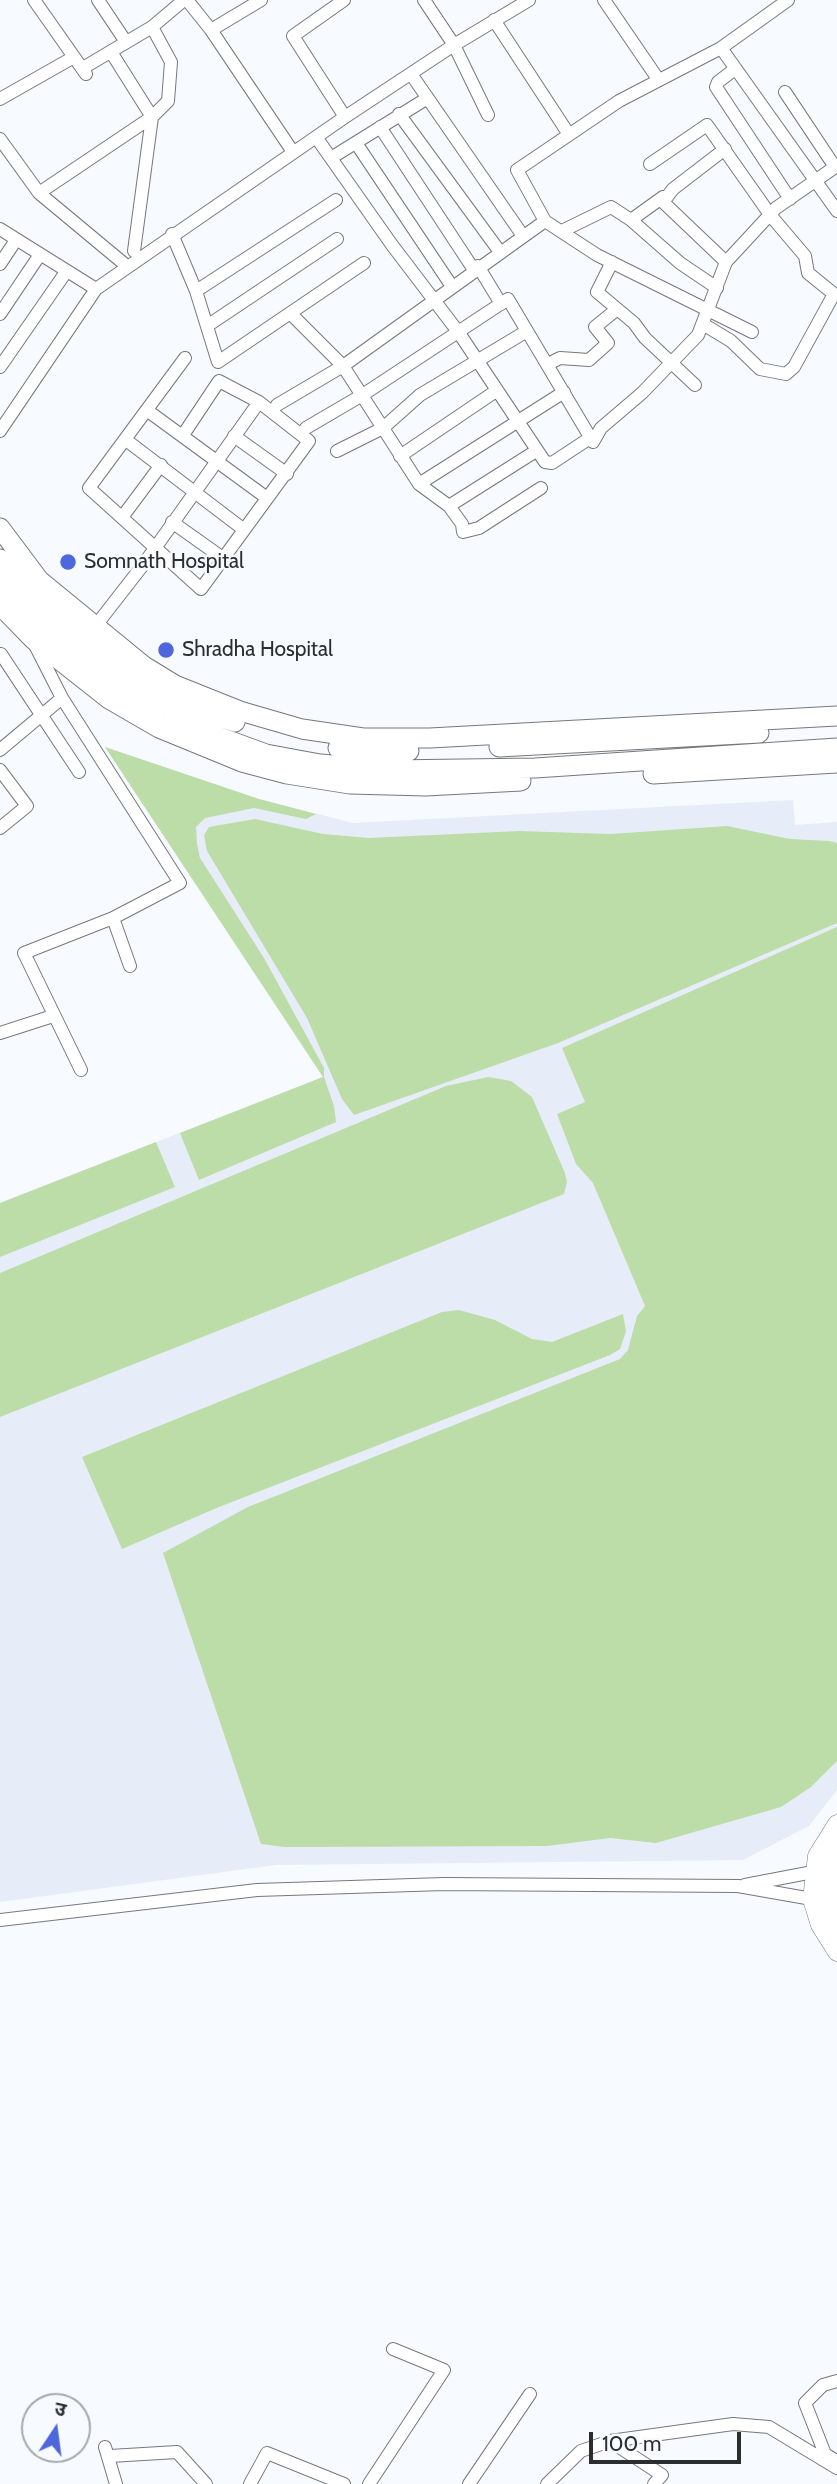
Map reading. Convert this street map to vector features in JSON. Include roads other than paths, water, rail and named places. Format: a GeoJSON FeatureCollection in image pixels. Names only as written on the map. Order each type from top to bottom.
{"type":"FeatureCollection","features":[{"type":"Feature","properties":{"kind":"main road"},"geometry":{"type":"LineString","coordinates":[[0,528],[39,580],[94,628],[144,666],[175,685],[240,711],[329,735],[430,738],[837,716]]}},
{"type":"Feature","properties":{"kind":"main road"},"geometry":{"type":"LineString","coordinates":[[0,559],[55,617],[137,679],[193,708],[287,738],[327,747],[374,752],[837,729]]}},
{"type":"Feature","properties":{"kind":"main road"},"geometry":{"type":"LineString","coordinates":[[0,583],[39,624],[116,684],[214,735],[280,757],[331,765],[429,769],[535,768],[837,748]]}},
{"type":"Feature","properties":{"kind":"main road"},"geometry":{"type":"LineString","coordinates":[[0,605],[33,639],[109,699],[159,728],[242,762],[320,780],[380,786],[426,786],[837,763]]}},
{"type":"Feature","properties":{"kind":"main road"},"geometry":{"type":"LineString","coordinates":[[837,1844],[821,1869],[837,1927]]}},
{"type":"Feature","properties":{"kind":"street"},"geometry":{"type":"LineString","coordinates":[[34,0],[85,72],[111,52],[152,27],[185,0],[211,30],[293,152]]}},
{"type":"Feature","properties":{"kind":"street"},"geometry":{"type":"LineString","coordinates":[[98,0],[126,42]]}},
{"type":"Feature","properties":{"kind":"street"},"geometry":{"type":"LineString","coordinates":[[211,30],[261,0]]}},
{"type":"Feature","properties":{"kind":"street"},"geometry":{"type":"LineString","coordinates":[[344,0],[293,37],[345,117]]}},
{"type":"Feature","properties":{"kind":"street"},"geometry":{"type":"LineString","coordinates":[[424,0],[454,45],[488,115]]}},
{"type":"Feature","properties":{"kind":"street"},"geometry":{"type":"LineString","coordinates":[[0,430],[96,289],[345,117],[454,45],[529,0]]}},
{"type":"Feature","properties":{"kind":"street"},"geometry":{"type":"LineString","coordinates":[[604,0],[659,79]]}},
{"type":"Feature","properties":{"kind":"street"},"geometry":{"type":"LineString","coordinates":[[752,332],[612,262],[562,231],[556,230],[545,221],[517,170],[568,134],[659,79],[721,48],[788,0]]}},
{"type":"Feature","properties":{"kind":"street"},"geometry":{"type":"LineString","coordinates":[[494,20],[568,134]]}},
{"type":"Feature","properties":{"kind":"street"},"geometry":{"type":"LineString","coordinates":[[39,193],[152,117],[168,101],[171,61],[152,27]]}},
{"type":"Feature","properties":{"kind":"street"},"geometry":{"type":"LineString","coordinates":[[721,48],[837,212]]}},
{"type":"Feature","properties":{"kind":"street"},"geometry":{"type":"LineString","coordinates":[[111,52],[152,117],[134,251]]}},
{"type":"Feature","properties":{"kind":"street"},"geometry":{"type":"LineString","coordinates":[[0,100],[74,57]]}},
{"type":"Feature","properties":{"kind":"street"},"geometry":{"type":"LineString","coordinates":[[735,69],[718,82],[716,87],[790,199]]}},
{"type":"Feature","properties":{"kind":"street"},"geometry":{"type":"LineString","coordinates":[[411,74],[523,236]]}},
{"type":"Feature","properties":{"kind":"street"},"geometry":{"type":"LineString","coordinates":[[306,428],[364,394],[509,299],[593,442],[601,428],[634,400],[698,335],[726,262],[790,199],[835,167],[785,92]]}},
{"type":"Feature","properties":{"kind":"street"},"geometry":{"type":"LineString","coordinates":[[331,158],[426,99]]}},
{"type":"Feature","properties":{"kind":"street"},"geometry":{"type":"LineString","coordinates":[[399,114],[500,252]]}},
{"type":"Feature","properties":{"kind":"street"},"geometry":{"type":"LineString","coordinates":[[650,164],[707,125],[771,216],[804,256],[808,273],[835,291],[794,367],[786,374],[760,369],[731,341],[703,324]]}},
{"type":"Feature","properties":{"kind":"street"},"geometry":{"type":"LineString","coordinates":[[380,127],[502,304]]}},
{"type":"Feature","properties":{"kind":"street"},"geometry":{"type":"LineString","coordinates":[[316,137],[459,333],[536,451],[549,464],[590,438]]}},
{"type":"Feature","properties":{"kind":"street"},"geometry":{"type":"LineString","coordinates":[[0,139],[39,193],[128,267]]}},
{"type":"Feature","properties":{"kind":"street"},"geometry":{"type":"LineString","coordinates":[[356,143],[452,285]]}},
{"type":"Feature","properties":{"kind":"street"},"geometry":{"type":"LineString","coordinates":[[631,220],[725,149]]}},
{"type":"Feature","properties":{"kind":"street"},"geometry":{"type":"LineString","coordinates":[[663,197],[663,202],[726,262]]}},
{"type":"Feature","properties":{"kind":"street"},"geometry":{"type":"LineString","coordinates":[[196,291],[336,200]]}},
{"type":"Feature","properties":{"kind":"street"},"geometry":{"type":"LineString","coordinates":[[562,231],[611,207],[631,220],[680,263],[716,288]]}},
{"type":"Feature","properties":{"kind":"street"},"geometry":{"type":"LineString","coordinates":[[277,405],[343,366],[434,302],[452,285],[545,221]]}},
{"type":"Feature","properties":{"kind":"street"},"geometry":{"type":"LineString","coordinates":[[0,229],[39,256],[96,289]]}},
{"type":"Feature","properties":{"kind":"street"},"geometry":{"type":"LineString","coordinates":[[172,234],[196,291],[218,362],[364,263]]}},
{"type":"Feature","properties":{"kind":"street"},"geometry":{"type":"LineString","coordinates":[[207,326],[337,239]]}},
{"type":"Feature","properties":{"kind":"street"},"geometry":{"type":"LineString","coordinates":[[0,264],[16,240]]}},
{"type":"Feature","properties":{"kind":"street"},"geometry":{"type":"LineString","coordinates":[[0,314],[39,256]]}},
{"type":"Feature","properties":{"kind":"street"},"geometry":{"type":"LineString","coordinates":[[612,262],[597,292],[634,323],[669,362],[695,385]]}},
{"type":"Feature","properties":{"kind":"street"},"geometry":{"type":"LineString","coordinates":[[0,367],[66,272]]}},
{"type":"Feature","properties":{"kind":"street"},"geometry":{"type":"LineString","coordinates":[[548,364],[560,358],[589,360],[608,343],[595,327],[616,310]]}},
{"type":"Feature","properties":{"kind":"street"},"geometry":{"type":"LineString","coordinates":[[292,314],[343,366],[364,394],[419,484],[449,506],[462,524],[463,532],[475,530],[541,488]]}},
{"type":"Feature","properties":{"kind":"street"},"geometry":{"type":"LineString","coordinates":[[337,451],[383,428],[421,395],[527,331]]}},
{"type":"Feature","properties":{"kind":"street"},"geometry":{"type":"LineString","coordinates":[[183,435],[219,382],[259,402],[309,441],[201,589],[89,488],[186,358]]}},
{"type":"Feature","properties":{"kind":"street"},"geometry":{"type":"LineString","coordinates":[[400,456],[496,391]]}},
{"type":"Feature","properties":{"kind":"street"},"geometry":{"type":"LineString","coordinates":[[419,484],[564,393]]}},
{"type":"Feature","properties":{"kind":"street"},"geometry":{"type":"LineString","coordinates":[[94,628],[259,402]]}},
{"type":"Feature","properties":{"kind":"street"},"geometry":{"type":"LineString","coordinates":[[148,411],[267,498]]}},
{"type":"Feature","properties":{"kind":"street"},"geometry":{"type":"LineString","coordinates":[[234,436],[287,474]]}},
{"type":"Feature","properties":{"kind":"street"},"geometry":{"type":"LineString","coordinates":[[127,440],[196,490],[243,529]]}},
{"type":"Feature","properties":{"kind":"street"},"geometry":{"type":"LineString","coordinates":[[449,506],[536,451]]}},
{"type":"Feature","properties":{"kind":"street"},"geometry":{"type":"LineString","coordinates":[[123,516],[161,465]]}},
{"type":"Feature","properties":{"kind":"street"},"geometry":{"type":"LineString","coordinates":[[172,523],[224,559]]}},
{"type":"Feature","properties":{"kind":"street"},"geometry":{"type":"LineString","coordinates":[[33,639],[35,648],[62,698],[180,884],[113,918],[24,953],[80,1070]]}},
{"type":"Feature","properties":{"kind":"street"},"geometry":{"type":"LineString","coordinates":[[1,654],[79,772]]}},
{"type":"Feature","properties":{"kind":"street"},"geometry":{"type":"LineString","coordinates":[[0,750],[62,698]]}},
{"type":"Feature","properties":{"kind":"street"},"geometry":{"type":"LineString","coordinates":[[0,770],[27,806],[0,828]]}},
{"type":"Feature","properties":{"kind":"street"},"geometry":{"type":"LineString","coordinates":[[113,918],[130,965]]}},
{"type":"Feature","properties":{"kind":"street"},"geometry":{"type":"LineString","coordinates":[[0,1033],[52,1016]]}},
{"type":"Feature","properties":{"kind":"street"},"geometry":{"type":"LineString","coordinates":[[837,1824],[824,1842],[821,1869],[812,1899],[817,1919],[837,1952]]}},
{"type":"Feature","properties":{"kind":"street"},"geometry":{"type":"LineString","coordinates":[[738,1886],[821,1869]]}},
{"type":"Feature","properties":{"kind":"street"},"geometry":{"type":"LineString","coordinates":[[0,1920],[257,1890],[444,1884],[738,1886],[812,1899]]}},
{"type":"Feature","properties":{"kind":"street"},"geometry":{"type":"LineString","coordinates":[[369,2484],[444,2370],[393,2349]]}},
{"type":"Feature","properties":{"kind":"street"},"geometry":{"type":"LineString","coordinates":[[837,2381],[822,2385],[805,2403],[825,2454],[837,2462]]}},
{"type":"Feature","properties":{"kind":"street"},"geometry":{"type":"LineString","coordinates":[[469,2484],[530,2394]]}},
{"type":"Feature","properties":{"kind":"street"},"geometry":{"type":"LineString","coordinates":[[547,2484],[581,2451],[610,2441],[733,2424],[769,2427],[837,2468]]}},
{"type":"Feature","properties":{"kind":"street"},"geometry":{"type":"LineString","coordinates":[[610,2441],[662,2475],[654,2484]]}},
{"type":"Feature","properties":{"kind":"street"},"geometry":{"type":"LineString","coordinates":[[116,2484],[108,2451],[177,2452],[206,2484]]}},
{"type":"Feature","properties":{"kind":"street"},"geometry":{"type":"LineString","coordinates":[[250,2484],[267,2453],[344,2484]]}},
{"type":"Feature","properties":{"kind":"place","name":"Somnath Hospital"},"geometry":{"type":"Point","coordinates":[68,562]}},
{"type":"Feature","properties":{"kind":"place","name":"Shradha Hospital"},"geometry":{"type":"Point","coordinates":[166,650]}}]}
